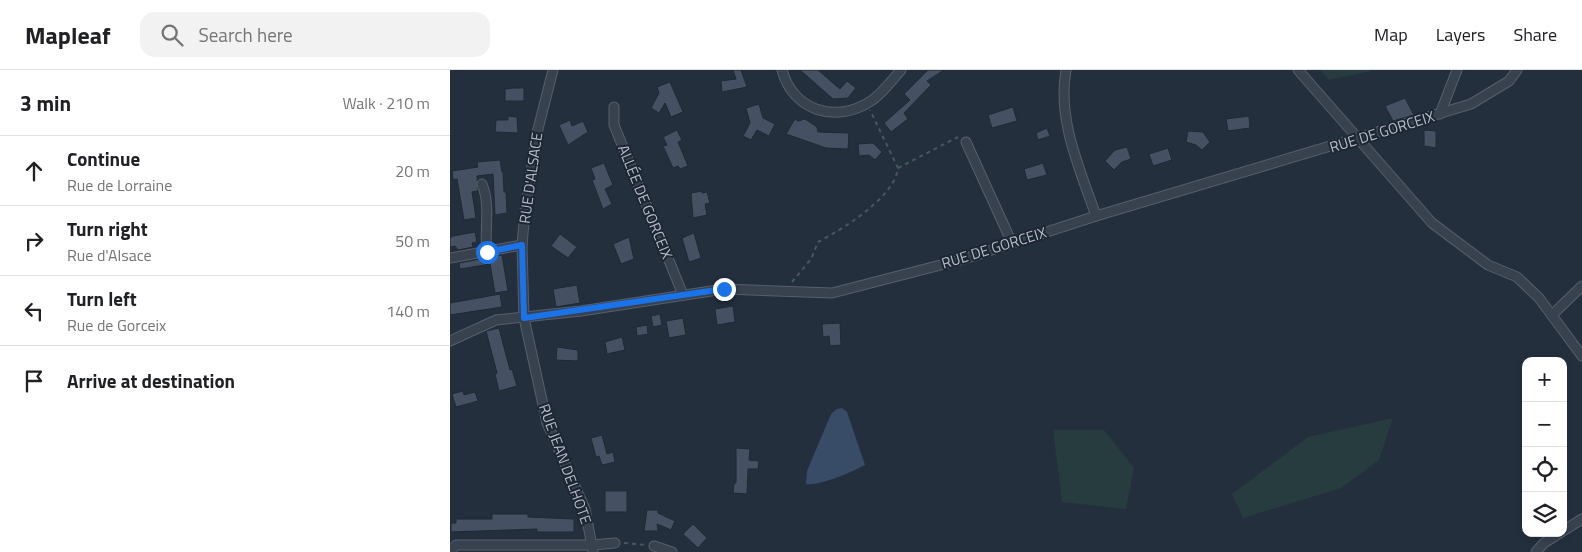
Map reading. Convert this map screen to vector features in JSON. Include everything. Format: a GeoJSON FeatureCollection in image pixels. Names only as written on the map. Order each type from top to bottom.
{"type":"FeatureCollection","features":[{"type":"Feature","properties":{"kind":"street","name":"RUE D'ALSACE"},"geometry":{"type":"LineString","coordinates":[[524,318],[522,245],[524,211],[537,133],[553,70]]}},
{"type":"Feature","properties":{"kind":"street"},"geometry":{"type":"LineString","coordinates":[[782,70],[785,83],[794,95],[809,106],[830,113],[851,112],[873,100],[900,70]]}},
{"type":"Feature","properties":{"kind":"street"},"geometry":{"type":"LineString","coordinates":[[1066,70],[1064,108],[1069,134],[1096,216]]}},
{"type":"Feature","properties":{"kind":"street"},"geometry":{"type":"LineString","coordinates":[[1298,70],[1432,223],[1488,265],[1517,277],[1539,298],[1582,356]]}},
{"type":"Feature","properties":{"kind":"street"},"geometry":{"type":"LineString","coordinates":[[1440,114],[1457,70]]}},
{"type":"Feature","properties":{"kind":"street","name":"RUE DE GORCEIX"},"geometry":{"type":"LineString","coordinates":[[450,342],[496,320],[524,318],[724,289],[832,293],[964,259],[1096,216],[1358,140],[1471,104],[1509,81],[1517,70]]}},
{"type":"Feature","properties":{"kind":"street","name":"ALLÉE DE GORCEIX"},"geometry":{"type":"LineString","coordinates":[[614,107],[614,125],[684,295]]}},
{"type":"Feature","properties":{"kind":"street"},"geometry":{"type":"LineString","coordinates":[[966,142],[1012,243]]}},
{"type":"Feature","properties":{"kind":"street"},"geometry":{"type":"LineString","coordinates":[[482,184],[486,193],[487,211],[484,233],[487,252]]}},
{"type":"Feature","properties":{"kind":"street"},"geometry":{"type":"LineString","coordinates":[[450,258],[522,245]]}},
{"type":"Feature","properties":{"kind":"street"},"geometry":{"type":"LineString","coordinates":[[1552,315],[1582,286]]}},
{"type":"Feature","properties":{"kind":"street","name":"RUE JEAN DELHOTE"},"geometry":{"type":"LineString","coordinates":[[524,318],[548,423],[585,509],[592,549]]}},
{"type":"Feature","properties":{"kind":"street"},"geometry":{"type":"LineString","coordinates":[[1567,528],[1582,519]]}},
{"type":"Feature","properties":{"kind":"street"},"geometry":{"type":"LineString","coordinates":[[1536,552],[1555,537]]}},
{"type":"Feature","properties":{"kind":"street"},"geometry":{"type":"LineString","coordinates":[[450,552],[456,545],[592,549],[615,543]]}},
{"type":"Feature","properties":{"kind":"street"},"geometry":{"type":"LineString","coordinates":[[654,546],[672,552]]}},
{"type":"Feature","properties":{"kind":"path"},"geometry":{"type":"LineString","coordinates":[[785,291],[811,259],[818,242],[840,231],[888,191],[895,181],[898,168],[867,103]]}},
{"type":"Feature","properties":{"kind":"path"},"geometry":{"type":"LineString","coordinates":[[898,168],[956,136],[966,142]]}},
{"type":"Feature","properties":{"kind":"path"},"geometry":{"type":"LineString","coordinates":[[615,543],[654,546]]}},
{"type":"Feature","properties":{"kind":"green space"},"geometry":{"type":"Polygon","coordinates":[[[1320,70],[1371,70],[1371,71],[1329,80],[1320,70]]]}},
{"type":"Feature","properties":{"kind":"green space"},"geometry":{"type":"Polygon","coordinates":[[[1393,418],[1379,460],[1341,488],[1243,518],[1232,494],[1308,437],[1393,418]]]}},
{"type":"Feature","properties":{"kind":"green space"},"geometry":{"type":"Polygon","coordinates":[[[1053,430],[1104,430],[1134,468],[1126,509],[1062,502],[1053,430]]]}},
{"type":"Feature","properties":{"kind":"water"},"geometry":{"type":"Polygon","coordinates":[[[842,408],[847,412],[865,465],[827,481],[806,484],[807,471],[831,414],[837,409],[842,408]]]}},
{"type":"Feature","properties":{"kind":"building"},"geometry":{"type":"Polygon","coordinates":[[[733,70],[741,70],[747,87],[722,92],[721,81],[736,79],[733,70]]]}},
{"type":"Feature","properties":{"kind":"building"},"geometry":{"type":"Polygon","coordinates":[[[800,70],[818,70],[840,89],[847,81],[856,88],[848,98],[833,99],[800,70]]]}},
{"type":"Feature","properties":{"kind":"building"},"geometry":{"type":"Polygon","coordinates":[[[928,70],[944,70],[927,81],[931,85],[904,113],[908,119],[891,132],[884,123],[910,100],[904,94],[928,70]]]}},
{"type":"Feature","properties":{"kind":"building"},"geometry":{"type":"Polygon","coordinates":[[[670,82],[683,112],[671,117],[665,103],[659,113],[651,108],[659,93],[657,87],[670,82]]]}},
{"type":"Feature","properties":{"kind":"building"},"geometry":{"type":"Polygon","coordinates":[[[524,88],[524,101],[505,101],[505,89],[524,88]]]}},
{"type":"Feature","properties":{"kind":"building"},"geometry":{"type":"Polygon","coordinates":[[[1405,98],[1414,115],[1393,121],[1385,106],[1405,98]]]}},
{"type":"Feature","properties":{"kind":"building"},"geometry":{"type":"Polygon","coordinates":[[[759,104],[763,118],[775,124],[769,136],[757,130],[751,140],[743,136],[750,123],[746,108],[759,104]]]}},
{"type":"Feature","properties":{"kind":"building"},"geometry":{"type":"Polygon","coordinates":[[[1013,107],[1017,121],[992,128],[988,115],[1013,107]]]}},
{"type":"Feature","properties":{"kind":"building"},"geometry":{"type":"Polygon","coordinates":[[[508,116],[517,117],[518,133],[495,132],[496,120],[508,120],[508,116]]]}},
{"type":"Feature","properties":{"kind":"building"},"geometry":{"type":"Polygon","coordinates":[[[1249,116],[1250,128],[1228,131],[1226,119],[1249,116]]]}},
{"type":"Feature","properties":{"kind":"building"},"geometry":{"type":"Polygon","coordinates":[[[795,119],[798,121],[805,119],[817,127],[818,132],[849,133],[848,149],[826,148],[786,134],[795,119]]]}},
{"type":"Feature","properties":{"kind":"building"},"geometry":{"type":"Polygon","coordinates":[[[570,120],[572,126],[583,121],[588,132],[568,145],[559,125],[570,120]]]}},
{"type":"Feature","properties":{"kind":"building"},"geometry":{"type":"Polygon","coordinates":[[[1047,128],[1050,136],[1038,140],[1036,133],[1047,128]]]}},
{"type":"Feature","properties":{"kind":"building"},"geometry":{"type":"Polygon","coordinates":[[[677,130],[682,140],[678,142],[688,166],[680,169],[678,166],[673,168],[663,146],[667,145],[663,137],[677,130]]]}},
{"type":"Feature","properties":{"kind":"building"},"geometry":{"type":"Polygon","coordinates":[[[1424,130],[1436,131],[1436,148],[1424,146],[1424,130]]]}},
{"type":"Feature","properties":{"kind":"building"},"geometry":{"type":"Polygon","coordinates":[[[1188,131],[1203,132],[1210,142],[1202,150],[1196,145],[1186,142],[1188,131]]]}},
{"type":"Feature","properties":{"kind":"building"},"geometry":{"type":"Polygon","coordinates":[[[873,143],[882,152],[875,160],[869,155],[859,156],[858,144],[873,143]]]}},
{"type":"Feature","properties":{"kind":"building"},"geometry":{"type":"Polygon","coordinates":[[[1127,147],[1131,159],[1122,162],[1114,170],[1105,161],[1115,150],[1127,147]]]}},
{"type":"Feature","properties":{"kind":"building"},"geometry":{"type":"Polygon","coordinates":[[[1168,148],[1172,160],[1153,166],[1149,154],[1168,148]]]}},
{"type":"Feature","properties":{"kind":"building"},"geometry":{"type":"Polygon","coordinates":[[[500,160],[504,192],[506,192],[507,213],[495,215],[493,174],[477,176],[478,191],[472,192],[476,218],[464,220],[457,179],[453,180],[452,171],[478,167],[477,162],[500,160]]]}},
{"type":"Feature","properties":{"kind":"building"},"geometry":{"type":"Polygon","coordinates":[[[604,163],[613,185],[605,189],[612,204],[603,209],[592,180],[595,179],[591,168],[604,163]]]}},
{"type":"Feature","properties":{"kind":"building"},"geometry":{"type":"Polygon","coordinates":[[[1043,163],[1047,175],[1027,180],[1024,169],[1043,163]]]}},
{"type":"Feature","properties":{"kind":"building"},"geometry":{"type":"Polygon","coordinates":[[[702,191],[702,193],[707,192],[710,203],[705,204],[707,215],[693,218],[691,193],[702,191]]]}},
{"type":"Feature","properties":{"kind":"building"},"geometry":{"type":"Polygon","coordinates":[[[475,232],[477,242],[472,243],[473,247],[458,250],[455,246],[450,247],[450,238],[453,236],[475,232]]]}},
{"type":"Feature","properties":{"kind":"building"},"geometry":{"type":"Polygon","coordinates":[[[694,233],[701,258],[689,262],[682,238],[694,233]]]}},
{"type":"Feature","properties":{"kind":"building"},"geometry":{"type":"Polygon","coordinates":[[[560,234],[577,247],[568,258],[551,246],[560,234]]]}},
{"type":"Feature","properties":{"kind":"building"},"geometry":{"type":"Polygon","coordinates":[[[629,237],[634,259],[621,264],[613,244],[629,237]]]}},
{"type":"Feature","properties":{"kind":"building"},"geometry":{"type":"Polygon","coordinates":[[[502,255],[508,291],[495,293],[490,264],[460,269],[459,263],[502,255]]]}},
{"type":"Feature","properties":{"kind":"building"},"geometry":{"type":"Polygon","coordinates":[[[577,285],[580,303],[556,307],[553,289],[577,285]]]}},
{"type":"Feature","properties":{"kind":"building"},"geometry":{"type":"Polygon","coordinates":[[[500,294],[502,307],[450,315],[450,303],[500,294]]]}},
{"type":"Feature","properties":{"kind":"building"},"geometry":{"type":"Polygon","coordinates":[[[733,306],[735,322],[717,325],[715,309],[733,306]]]}},
{"type":"Feature","properties":{"kind":"building"},"geometry":{"type":"Polygon","coordinates":[[[660,314],[662,325],[653,327],[651,316],[660,314]]]}},
{"type":"Feature","properties":{"kind":"building"},"geometry":{"type":"Polygon","coordinates":[[[683,318],[686,335],[669,338],[666,321],[683,318]]]}},
{"type":"Feature","properties":{"kind":"building"},"geometry":{"type":"Polygon","coordinates":[[[840,323],[841,345],[830,346],[829,336],[823,337],[822,324],[840,323]]]}},
{"type":"Feature","properties":{"kind":"building"},"geometry":{"type":"Polygon","coordinates":[[[647,325],[648,334],[637,336],[636,327],[647,325]]]}},
{"type":"Feature","properties":{"kind":"building"},"geometry":{"type":"Polygon","coordinates":[[[499,328],[510,370],[512,369],[517,386],[499,391],[495,374],[497,373],[486,331],[499,328]]]}},
{"type":"Feature","properties":{"kind":"building"},"geometry":{"type":"Polygon","coordinates":[[[622,337],[625,350],[607,354],[605,342],[622,337]]]}},
{"type":"Feature","properties":{"kind":"building"},"geometry":{"type":"Polygon","coordinates":[[[557,347],[578,350],[578,361],[556,360],[557,347]]]}},
{"type":"Feature","properties":{"kind":"building"},"geometry":{"type":"Polygon","coordinates":[[[463,391],[464,395],[475,392],[478,401],[456,407],[452,394],[463,391]]]}},
{"type":"Feature","properties":{"kind":"building"},"geometry":{"type":"Polygon","coordinates":[[[602,435],[607,454],[613,452],[615,462],[602,465],[599,456],[596,457],[591,438],[602,435]]]}},
{"type":"Feature","properties":{"kind":"building"},"geometry":{"type":"Polygon","coordinates":[[[736,448],[750,449],[749,460],[759,461],[758,469],[748,469],[747,494],[733,493],[734,483],[736,483],[736,448]]]}},
{"type":"Feature","properties":{"kind":"building"},"geometry":{"type":"Polygon","coordinates":[[[605,491],[627,491],[627,512],[605,512],[605,491]]]}},
{"type":"Feature","properties":{"kind":"building"},"geometry":{"type":"Polygon","coordinates":[[[647,510],[658,510],[658,513],[675,521],[671,530],[657,524],[658,531],[644,531],[647,510]]]}},
{"type":"Feature","properties":{"kind":"building"},"geometry":{"type":"Polygon","coordinates":[[[492,514],[528,514],[528,517],[574,519],[574,532],[537,532],[537,529],[451,532],[451,523],[456,523],[456,519],[492,519],[492,514]]]}},
{"type":"Feature","properties":{"kind":"building"},"geometry":{"type":"Polygon","coordinates":[[[693,524],[707,538],[698,548],[683,534],[693,524]]]}},
{"type":"Feature","properties":{"kind":"route"},"geometry":{"type":"LineString","coordinates":[[487,252],[522,245],[524,318],[724,289]]}}]}
